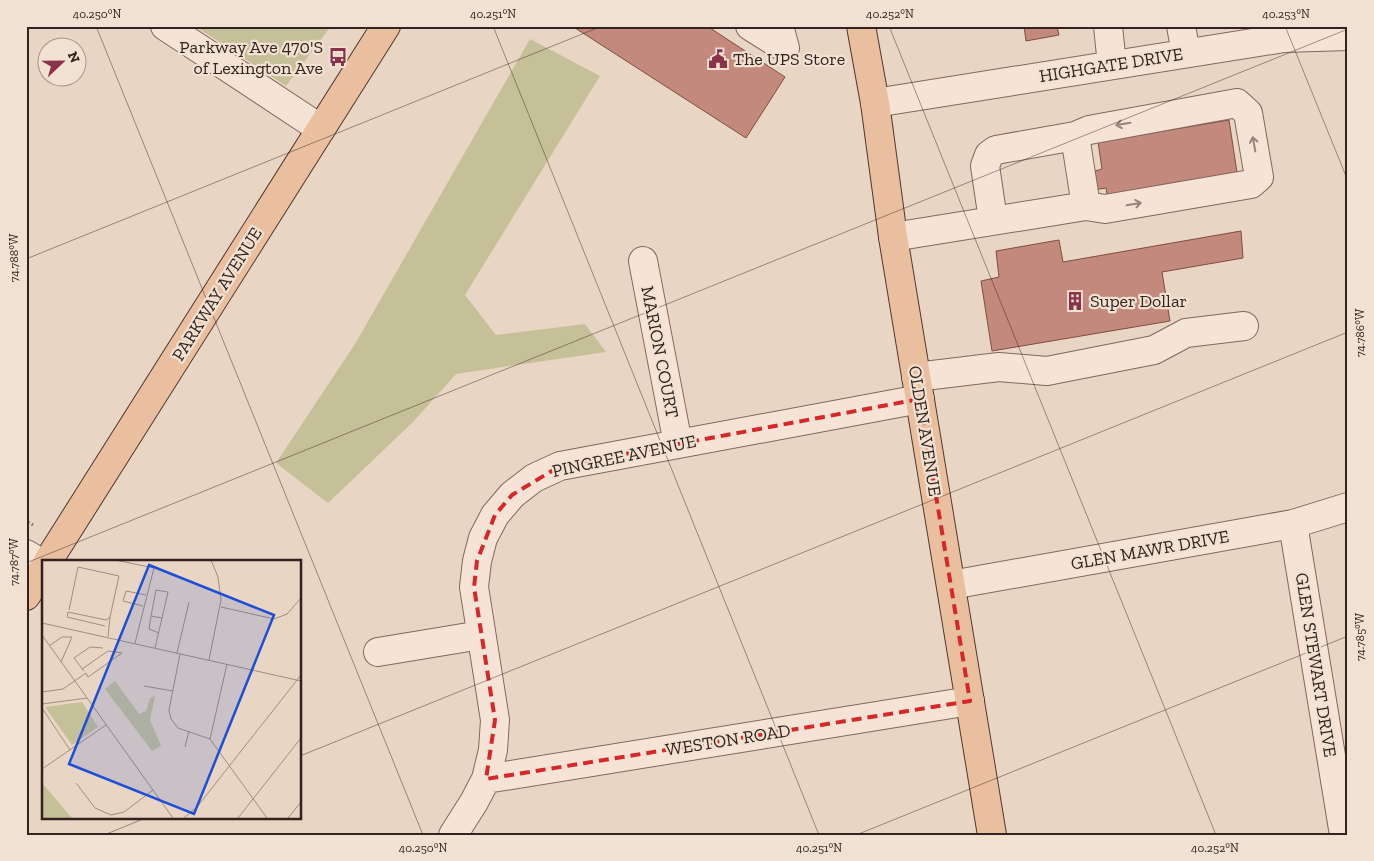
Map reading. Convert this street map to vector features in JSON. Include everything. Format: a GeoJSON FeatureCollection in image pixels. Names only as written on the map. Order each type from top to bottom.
{"type":"FeatureCollection","features":[{"type":"Feature","properties":{"kind":"main road","name":"PARKWAY AVENUE"},"geometry":{"type":"LineString","coordinates":[[49,560],[386,26]]}},
{"type":"Feature","properties":{"kind":"main road","name":"OLDEN AVENUE"},"geometry":{"type":"LineString","coordinates":[[861,26],[875,103],[893,237],[992,835]]}},
{"type":"Feature","properties":{"kind":"main road"},"geometry":{"type":"LineString","coordinates":[[26,596],[42,570]]}},
{"type":"Feature","properties":{"kind":"street"},"geometry":{"type":"LineString","coordinates":[[165,26],[321,128]]}},
{"type":"Feature","properties":{"kind":"street"},"geometry":{"type":"LineString","coordinates":[[750,26],[785,48],[779,26]]}},
{"type":"Feature","properties":{"kind":"street"},"geometry":{"type":"LineString","coordinates":[[1108,26],[1112,65]]}},
{"type":"Feature","properties":{"kind":"street"},"geometry":{"type":"LineString","coordinates":[[1181,26],[1186,53]]}},
{"type":"Feature","properties":{"kind":"street","name":"HIGHGATE DRIVE"},"geometry":{"type":"LineString","coordinates":[[875,103],[1284,38],[1348,36]]}},
{"type":"Feature","properties":{"kind":"street"},"geometry":{"type":"LineString","coordinates":[[893,237],[1086,206],[1105,209],[1251,184],[1259,177],[1248,113],[1237,103],[1089,130],[1075,136],[996,150],[989,155],[985,166],[993,220]]}},
{"type":"Feature","properties":{"kind":"street"},"geometry":{"type":"LineString","coordinates":[[1075,136],[1086,206]]}},
{"type":"Feature","properties":{"kind":"street","name":"MARION COURT"},"geometry":{"type":"LineString","coordinates":[[643,261],[678,444]]}},
{"type":"Feature","properties":{"kind":"street","name":"PINGREE AVENUE"},"geometry":{"type":"LineString","coordinates":[[453,835],[486,779],[493,750],[495,720],[474,587],[477,561],[483,538],[495,515],[512,496],[534,478],[560,466],[678,444],[918,388],[999,367],[1047,371],[1154,350],[1186,334],[1244,326]]}},
{"type":"Feature","properties":{"kind":"street","name":"GLEN MAWR DRIVE"},"geometry":{"type":"LineString","coordinates":[[951,585],[1293,524],[1348,507]]}},
{"type":"Feature","properties":{"kind":"street","name":"GLEN STEWART DRIVE"},"geometry":{"type":"LineString","coordinates":[[1293,524],[1344,835]]}},
{"type":"Feature","properties":{"kind":"street"},"geometry":{"type":"LineString","coordinates":[[26,554],[42,566]]}},
{"type":"Feature","properties":{"kind":"street"},"geometry":{"type":"LineString","coordinates":[[378,652],[481,635]]}},
{"type":"Feature","properties":{"kind":"street","name":"WESTON ROAD"},"geometry":{"type":"LineString","coordinates":[[486,779],[970,701]]}},
{"type":"Feature","properties":{"kind":"path"},"geometry":{"type":"LineString","coordinates":[[26,521],[33,525]]}},
{"type":"Feature","properties":{"kind":"highlighted area"},"geometry":{"type":"Polygon","coordinates":[[[920,399],[970,701],[486,779],[495,720],[474,587],[477,561],[495,515],[512,495],[560,466],[920,399]]]}},
{"type":"Feature","properties":{"kind":"shaded area"},"geometry":{"type":"Polygon","coordinates":[[[195,26],[331,26],[286,86],[195,26]]]}},
{"type":"Feature","properties":{"kind":"shaded area"},"geometry":{"type":"Polygon","coordinates":[[[530,39],[600,76],[465,295],[496,335],[585,324],[606,352],[456,374],[413,422],[328,503],[276,463],[355,344],[530,39]]]}},
{"type":"Feature","properties":{"kind":"building"},"geometry":{"type":"Polygon","coordinates":[[[572,26],[707,26],[785,77],[746,138],[572,26]]]}},
{"type":"Feature","properties":{"kind":"building"},"geometry":{"type":"Polygon","coordinates":[[[1024,26],[1057,26],[1059,35],[1026,41],[1024,26]]]}},
{"type":"Feature","properties":{"kind":"building"},"geometry":{"type":"Polygon","coordinates":[[[1229,120],[1238,179],[1108,200],[1106,188],[1094,190],[1092,172],[1102,169],[1098,142],[1229,120]]]}},
{"type":"Feature","properties":{"kind":"building","name":"Super Dollar"},"geometry":{"type":"Polygon","coordinates":[[[1241,231],[1243,258],[1162,272],[1170,321],[992,351],[981,281],[999,277],[996,251],[1059,240],[1063,262],[1241,231]]]}},
{"type":"Feature","properties":{"kind":"place","name":"Parkway Ave 470'S of Lexington Ave"},"geometry":{"type":"Point","coordinates":[338,57]}},
{"type":"Feature","properties":{"kind":"place","name":"The UPS Store"},"geometry":{"type":"Point","coordinates":[718,59]}},
{"type":"Feature","properties":{"kind":"place","name":"Super Dollar"},"geometry":{"type":"Point","coordinates":[1075,301]}}]}
